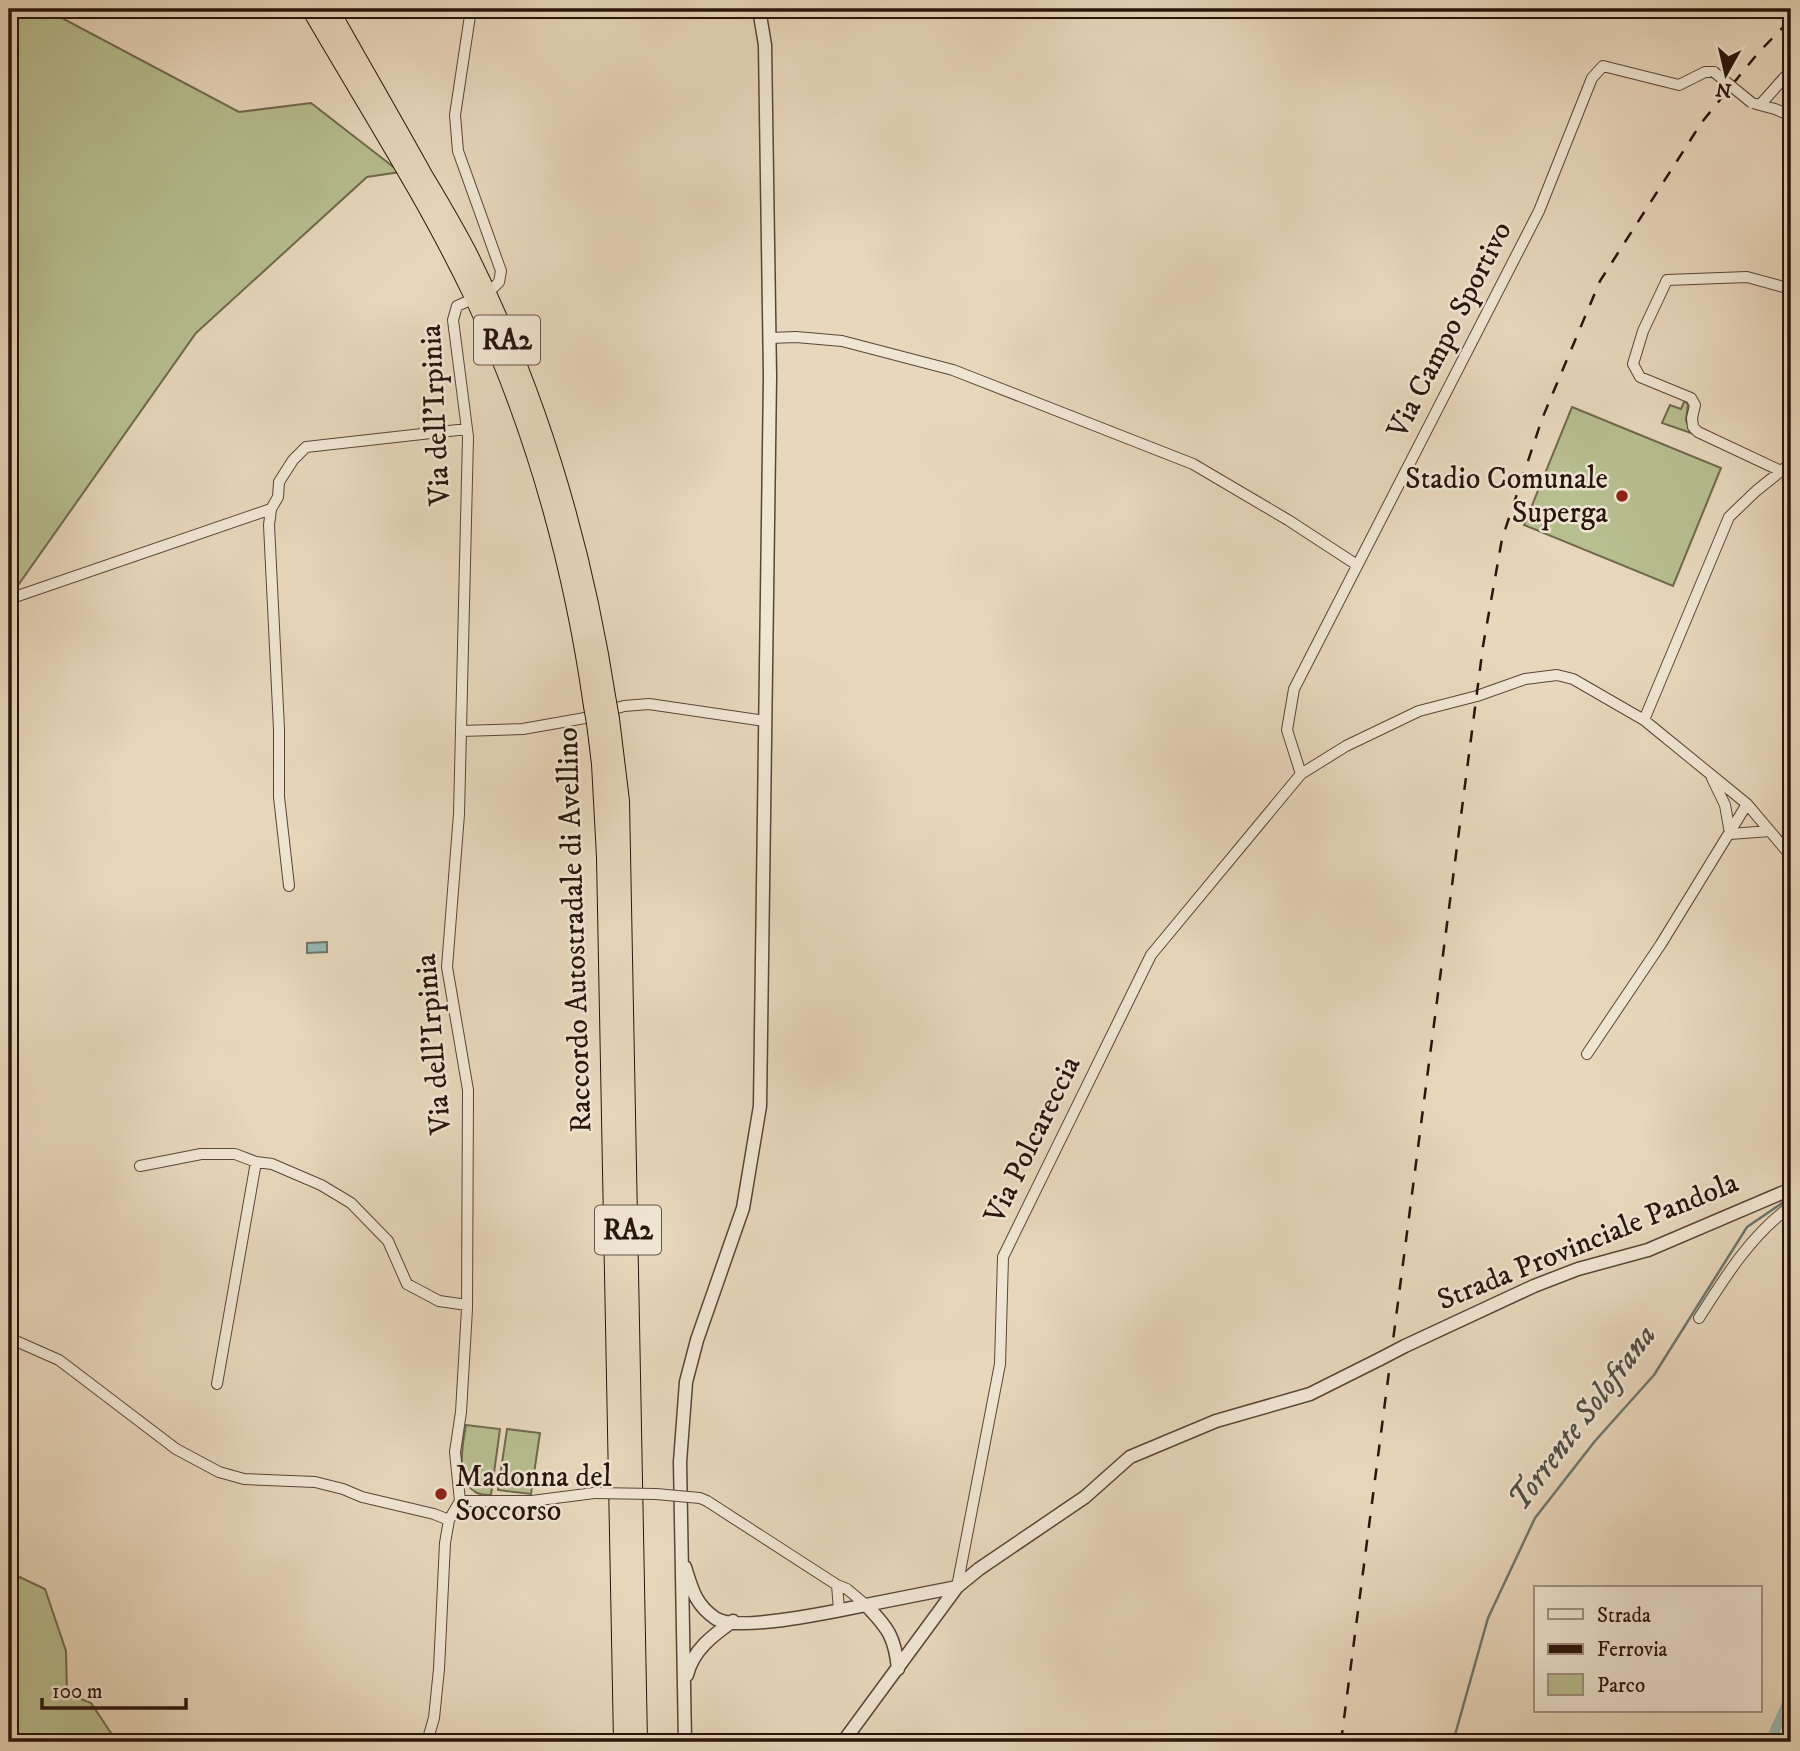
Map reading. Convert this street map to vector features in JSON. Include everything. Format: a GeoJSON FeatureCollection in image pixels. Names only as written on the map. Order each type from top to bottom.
{"type":"FeatureCollection","features":[{"type":"Feature","properties":{"kind":"highway","name":"Raccordo Autostradale di Avellino"},"geometry":{"type":"LineString","coordinates":[[312,9],[443,238],[495,347],[520,411],[548,493],[602,713],[620,801],[638,1742]]}},
{"type":"Feature","properties":{"kind":"highway","name":"Raccordo Autostradale di Avellino"},"geometry":{"type":"LineString","coordinates":[[329,9],[469,256],[500,323],[554,463],[584,573],[602,713],[623,1742]]}},
{"type":"Feature","properties":{"kind":"street"},"geometry":{"type":"LineString","coordinates":[[471,9],[455,114],[458,151],[502,271],[499,282],[493,288]]}},
{"type":"Feature","properties":{"kind":"street"},"geometry":{"type":"LineString","coordinates":[[685,1742],[680,1462],[686,1382],[697,1340],[743,1208],[760,1105],[770,338],[765,46],[759,9]]}},
{"type":"Feature","properties":{"kind":"street","name":"Via Campo Sportivo"},"geometry":{"type":"LineString","coordinates":[[1301,774],[1287,730],[1294,689],[1539,211],[1592,78],[1603,66],[1679,85],[1705,72],[1714,72],[1756,104]]}},
{"type":"Feature","properties":{"kind":"street"},"geometry":{"type":"LineString","coordinates":[[1791,70],[1756,104],[1791,116]]}},
{"type":"Feature","properties":{"kind":"street"},"geometry":{"type":"LineString","coordinates":[[1781,471],[1698,432],[1693,427],[1695,405],[1691,398],[1640,377],[1633,364],[1643,331],[1667,280],[1747,277],[1791,289]]}},
{"type":"Feature","properties":{"kind":"street","name":"Via dell'Irpinia"},"geometry":{"type":"LineString","coordinates":[[460,1502],[455,1452],[461,1412],[467,1305],[468,1090],[447,967],[459,814],[467,429],[453,320],[457,306],[466,302]]}},
{"type":"Feature","properties":{"kind":"street"},"geometry":{"type":"LineString","coordinates":[[770,338],[842,341],[953,370],[1193,464],[1288,520],[1357,565]]}},
{"type":"Feature","properties":{"kind":"street"},"geometry":{"type":"LineString","coordinates":[[289,886],[279,797],[279,729],[269,525],[271,509],[278,497],[279,482],[293,460],[306,447],[467,429]]}},
{"type":"Feature","properties":{"kind":"street"},"geometry":{"type":"LineString","coordinates":[[1644,720],[1729,517],[1791,463]]}},
{"type":"Feature","properties":{"kind":"street"},"geometry":{"type":"LineString","coordinates":[[9,599],[271,509]]}},
{"type":"Feature","properties":{"kind":"street"},"geometry":{"type":"LineString","coordinates":[[1301,774],[1321,760],[1405,716],[1432,706],[1477,696],[1525,679],[1557,675],[1573,679],[1644,720],[1748,804],[1791,856]]}},
{"type":"Feature","properties":{"kind":"street"},"geometry":{"type":"LineString","coordinates":[[461,731],[523,729],[585,718],[624,706],[649,704],[765,721]]}},
{"type":"Feature","properties":{"kind":"street"},"geometry":{"type":"LineString","coordinates":[[1710,773],[1725,806],[1730,834]]}},
{"type":"Feature","properties":{"kind":"street","name":"Via Polcareccia"},"geometry":{"type":"LineString","coordinates":[[957,1587],[1000,1364],[1003,1257],[1151,955],[1301,774]]}},
{"type":"Feature","properties":{"kind":"street"},"geometry":{"type":"LineString","coordinates":[[1587,1054],[1661,944],[1748,804]]}},
{"type":"Feature","properties":{"kind":"street"},"geometry":{"type":"LineString","coordinates":[[1730,834],[1770,831]]}},
{"type":"Feature","properties":{"kind":"street"},"geometry":{"type":"LineString","coordinates":[[140,1166],[201,1154],[234,1154],[256,1163],[272,1164],[321,1185],[351,1203],[388,1241],[407,1284],[439,1301],[467,1305]]}},
{"type":"Feature","properties":{"kind":"street"},"geometry":{"type":"LineString","coordinates":[[217,1384],[256,1163]]}},
{"type":"Feature","properties":{"kind":"street","name":"Strada Provinciale Pandola"},"geometry":{"type":"LineString","coordinates":[[957,1587],[1085,1497],[1130,1457],[1216,1422],[1310,1394],[1534,1286],[1578,1269],[1648,1250],[1791,1189]]}},
{"type":"Feature","properties":{"kind":"street"},"geometry":{"type":"LineString","coordinates":[[1699,1318],[1732,1267],[1753,1241],[1791,1206]]}},
{"type":"Feature","properties":{"kind":"street"},"geometry":{"type":"LineString","coordinates":[[9,1338],[59,1360],[176,1449],[219,1472],[244,1479],[314,1482],[449,1520]]}},
{"type":"Feature","properties":{"kind":"street"},"geometry":{"type":"LineString","coordinates":[[427,1742],[434,1718],[449,1520],[460,1502],[532,1502],[594,1493],[700,1498],[847,1589],[866,1605],[888,1627],[896,1647],[898,1669]]}},
{"type":"Feature","properties":{"kind":"street"},"geometry":{"type":"LineString","coordinates":[[682,1557],[694,1598],[717,1620],[784,1620],[957,1587]]}},
{"type":"Feature","properties":{"kind":"street"},"geometry":{"type":"LineString","coordinates":[[837,1585],[839,1611]]}},
{"type":"Feature","properties":{"kind":"street"},"geometry":{"type":"LineString","coordinates":[[843,1742],[957,1587]]}},
{"type":"Feature","properties":{"kind":"street"},"geometry":{"type":"LineString","coordinates":[[683,1689],[691,1661],[702,1646],[733,1621]]}},
{"type":"Feature","properties":{"kind":"green space"},"geometry":{"type":"Polygon","coordinates":[[[9,9],[45,9],[239,112],[311,103],[400,172],[367,177],[196,333],[9,598],[9,9]]]}},
{"type":"Feature","properties":{"kind":"green space"},"geometry":{"type":"Polygon","coordinates":[[[1685,400],[1688,405],[1686,420],[1691,433],[1662,423],[1670,405],[1681,409],[1685,400]]]}},
{"type":"Feature","properties":{"kind":"green space","name":"Stadio Comunale Superga"},"geometry":{"type":"Polygon","coordinates":[[[1572,407],[1721,468],[1673,586],[1524,525],[1572,407]]]}},
{"type":"Feature","properties":{"kind":"green space"},"geometry":{"type":"Polygon","coordinates":[[[466,1425],[500,1429],[491,1495],[476,1492],[464,1478],[462,1460],[466,1425]]]}},
{"type":"Feature","properties":{"kind":"green space"},"geometry":{"type":"Polygon","coordinates":[[[507,1429],[540,1433],[531,1494],[498,1490],[507,1429]]]}},
{"type":"Feature","properties":{"kind":"green space"},"geometry":{"type":"Polygon","coordinates":[[[9,1572],[45,1589],[66,1651],[67,1693],[91,1703],[117,1742],[9,1742],[9,1572]]]}},
{"type":"Feature","properties":{"kind":"water"},"geometry":{"type":"Polygon","coordinates":[[[327,942],[327,952],[307,953],[307,943],[327,942]]]}},
{"type":"Feature","properties":{"kind":"waterway","name":"Torrente Solofrana"},"geometry":{"type":"LineString","coordinates":[[1453,1742],[1488,1618],[1535,1518],[1595,1441],[1654,1375],[1747,1227],[1791,1197]]}},
{"type":"Feature","properties":{"kind":"waterway","name":"Torrente Solofrana"},"geometry":{"type":"LineString","coordinates":[[1770,1742],[1791,1694]]}},
{"type":"Feature","properties":{"kind":"railway"},"geometry":{"type":"LineString","coordinates":[[1341,1742],[1483,646],[1502,539],[1542,419],[1600,281],[1702,122],[1758,53],[1791,19]]}},
{"type":"Feature","properties":{"kind":"place","name":"Stadio Comunale Superga"},"geometry":{"type":"Point","coordinates":[1622,496]}},
{"type":"Feature","properties":{"kind":"place","name":"Madonna del Soccorso"},"geometry":{"type":"Point","coordinates":[441,1494]}}]}
